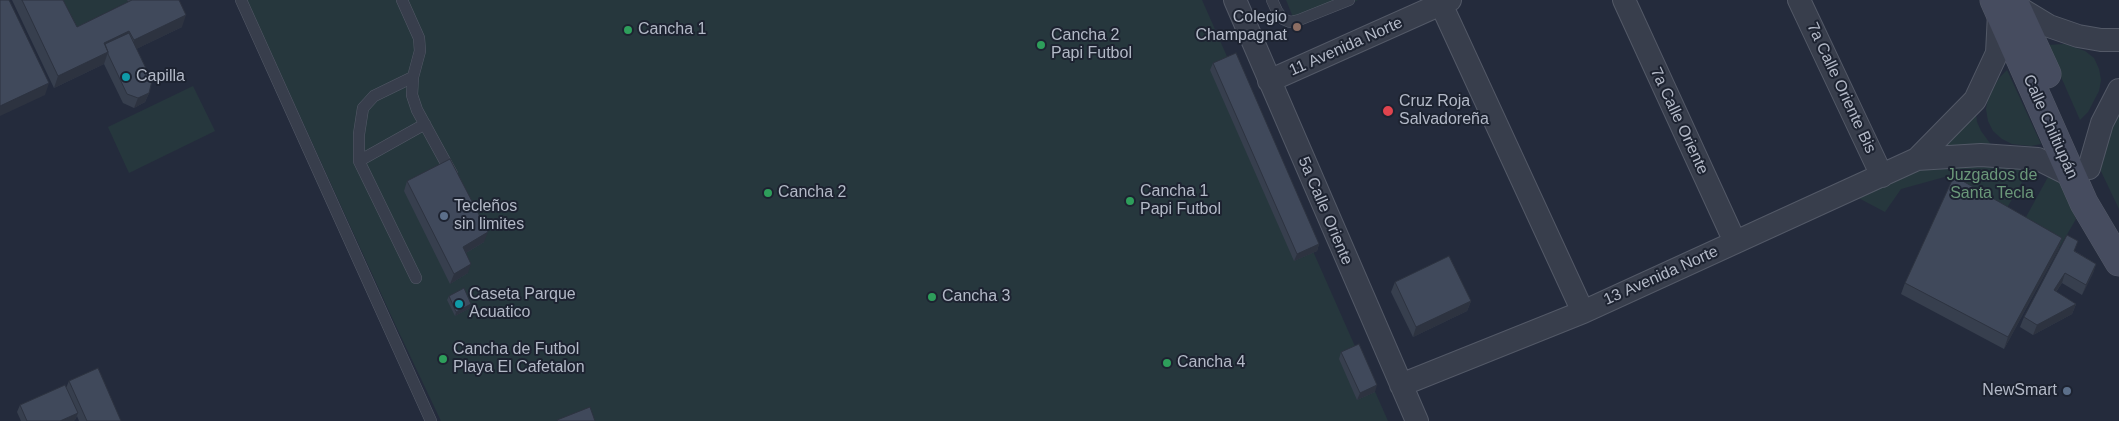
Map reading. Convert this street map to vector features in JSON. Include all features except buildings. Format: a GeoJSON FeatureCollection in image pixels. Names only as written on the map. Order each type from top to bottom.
{"type":"FeatureCollection","features":[{"type":"Feature","properties":{"kind":"main road","name":"Calle Chiltiupán"},"geometry":{"type":"LineString","coordinates":[[2006,5],[2080,172],[2102,196],[2116,256]]}},
{"type":"Feature","properties":{"kind":"street","name":"5a Calle Oriente"},"geometry":{"type":"LineString","coordinates":[[1235,0],[1416,421]]}},
{"type":"Feature","properties":{"kind":"street","name":"7a Calle Oriente"},"geometry":{"type":"LineString","coordinates":[[1624,0],[1735,242]]}},
{"type":"Feature","properties":{"kind":"street","name":"7a Calle Oriente Bis"},"geometry":{"type":"LineString","coordinates":[[1800,0],[1882,176]]}},
{"type":"Feature","properties":{"kind":"street","name":"11 Avenida Norte"},"geometry":{"type":"LineString","coordinates":[[1269,82],[1445,2]]}},
{"type":"Feature","properties":{"kind":"street"},"geometry":{"type":"LineString","coordinates":[[1445,2],[1583,312]]}},
{"type":"Feature","properties":{"kind":"street","name":"13 Avenida Norte"},"geometry":{"type":"LineString","coordinates":[[1401,385],[1583,312],[1918,159],[1975,100],[1997,53],[2006,5]]}},
{"type":"Feature","properties":{"kind":"street"},"geometry":{"type":"LineString","coordinates":[[2006,5],[2049,26],[2078,36],[2102,40],[2119,40]]}},
{"type":"Feature","properties":{"kind":"street"},"geometry":{"type":"LineString","coordinates":[[2080,172],[2119,90]]}},
{"type":"Feature","properties":{"kind":"street","name":"13 Avenida Norte"},"geometry":{"type":"LineString","coordinates":[[1918,159],[1981,155],[2038,159],[2080,172]]}},
{"type":"Feature","properties":{"kind":"lane"},"geometry":{"type":"LineString","coordinates":[[241,0],[431,421]]}},
{"type":"Feature","properties":{"kind":"lane"},"geometry":{"type":"LineString","coordinates":[[402,0],[419,38],[420,51],[413,77],[412,95],[417,110],[457,182]]}},
{"type":"Feature","properties":{"kind":"lane"},"geometry":{"type":"LineString","coordinates":[[1272,0],[1283,19],[1290,22],[1349,0]]}},
{"type":"Feature","properties":{"kind":"lane"},"geometry":{"type":"LineString","coordinates":[[413,77],[374,96],[363,108],[359,134],[359,162],[416,278]]}},
{"type":"Feature","properties":{"kind":"lane"},"geometry":{"type":"LineString","coordinates":[[359,162],[425,124]]}},
{"type":"Feature","properties":{"kind":"green space"},"geometry":{"type":"Polygon","coordinates":[[[53,0],[127,0],[132,10],[72,39],[53,0]]]}},
{"type":"Feature","properties":{"kind":"green space"},"geometry":{"type":"Polygon","coordinates":[[[247,0],[1202,0],[1388,421],[441,421],[247,0]]]}},
{"type":"Feature","properties":{"kind":"green space"},"geometry":{"type":"Polygon","coordinates":[[[1286,0],[1358,0],[1297,27],[1286,0]]]}},
{"type":"Feature","properties":{"kind":"green space"},"geometry":{"type":"Polygon","coordinates":[[[2065,44],[2085,51],[2094,58],[2099,69],[2101,80],[2099,91],[2088,112],[2080,120],[2047,45],[2065,44]]]}},
{"type":"Feature","properties":{"kind":"green space"},"geometry":{"type":"Polygon","coordinates":[[[2007,70],[2041,144],[2031,146],[2012,144],[2002,139],[1993,131],[1988,121],[1986,109],[1988,99],[1999,78],[2007,70]]]}},
{"type":"Feature","properties":{"kind":"green space"},"geometry":{"type":"Polygon","coordinates":[[[193,86],[215,131],[129,173],[108,127],[193,86]]]}},
{"type":"Feature","properties":{"kind":"green space"},"geometry":{"type":"Polygon","coordinates":[[[2119,106],[2119,209],[2099,167],[2119,106]]]}},
{"type":"Feature","properties":{"kind":"green space"},"geometry":{"type":"Polygon","coordinates":[[[1976,113],[1981,131],[1992,146],[1932,153],[1976,113]]]}},
{"type":"Feature","properties":{"kind":"green space","name":"Juzgados de Santa Tecla"},"geometry":{"type":"Polygon","coordinates":[[[1920,163],[2031,167],[2001,218],[1950,188],[1959,173],[1901,189],[1885,212],[1851,194],[1920,163]]]}},
{"type":"Feature","properties":{"kind":"green space","name":"Juzgados de Santa Tecla"},"geometry":{"type":"Polygon","coordinates":[[[2048,177],[2061,184],[2076,219],[2058,250],[2020,228],[2048,177]]]}},
{"type":"Feature","properties":{"kind":"place","name":"Colegio Champagnat"},"geometry":{"type":"Point","coordinates":[1297,27]}},
{"type":"Feature","properties":{"kind":"place","name":"Cancha 1"},"geometry":{"type":"Point","coordinates":[628,30]}},
{"type":"Feature","properties":{"kind":"place","name":"Cancha 2 Papi Futbol"},"geometry":{"type":"Point","coordinates":[1041,45]}},
{"type":"Feature","properties":{"kind":"place","name":"Capilla"},"geometry":{"type":"Point","coordinates":[126,77]}},
{"type":"Feature","properties":{"kind":"place","name":"Cruz Roja Salvadoreña"},"geometry":{"type":"Point","coordinates":[1388,111]}},
{"type":"Feature","properties":{"kind":"place","name":"Cancha 2"},"geometry":{"type":"Point","coordinates":[768,193]}},
{"type":"Feature","properties":{"kind":"place","name":"Cancha 1 Papi Futbol"},"geometry":{"type":"Point","coordinates":[1130,201]}},
{"type":"Feature","properties":{"kind":"place","name":"Tecleños sin limites"},"geometry":{"type":"Point","coordinates":[444,216]}},
{"type":"Feature","properties":{"kind":"place","name":"Cancha 3"},"geometry":{"type":"Point","coordinates":[932,297]}},
{"type":"Feature","properties":{"kind":"place","name":"Caseta Parque Acuatico"},"geometry":{"type":"Point","coordinates":[459,304]}},
{"type":"Feature","properties":{"kind":"place","name":"Cancha de Futbol Playa El Cafetalon"},"geometry":{"type":"Point","coordinates":[443,359]}},
{"type":"Feature","properties":{"kind":"place","name":"Cancha 4"},"geometry":{"type":"Point","coordinates":[1167,363]}},
{"type":"Feature","properties":{"kind":"place","name":"NewSmart"},"geometry":{"type":"Point","coordinates":[2067,391]}}]}
